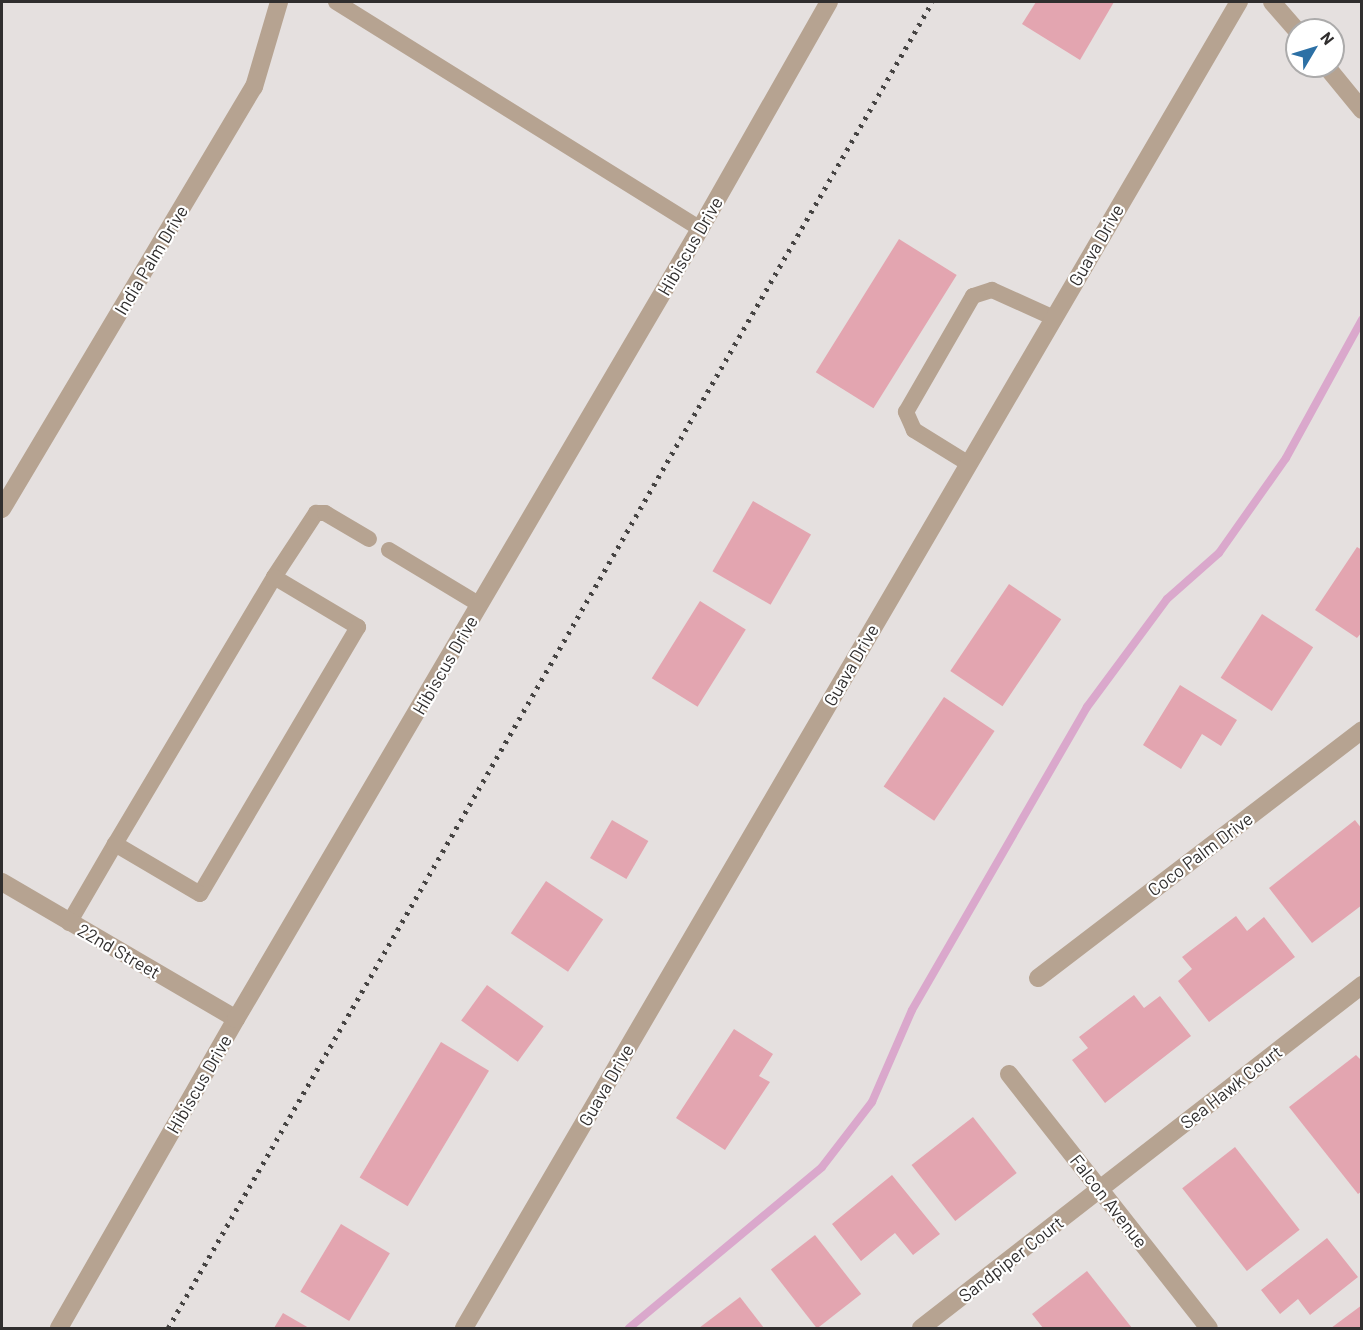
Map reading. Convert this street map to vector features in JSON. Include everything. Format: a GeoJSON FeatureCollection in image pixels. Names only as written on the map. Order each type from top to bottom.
{"type":"FeatureCollection","features":[{"type":"Feature","properties":{"kind":"street","name":"India Palm Drive"},"geometry":{"type":"LineString","coordinates":[[2,509],[254,87],[279,2]]}},
{"type":"Feature","properties":{"kind":"street","name":"Hibiscus Drive"},"geometry":{"type":"LineString","coordinates":[[59,1329],[236,1019],[700,230],[829,2]]}},
{"type":"Feature","properties":{"kind":"street","name":"Guava Drive"},"geometry":{"type":"LineString","coordinates":[[464,1329],[1239,2]]}},
{"type":"Feature","properties":{"kind":"street"},"geometry":{"type":"LineString","coordinates":[[1272,2],[1286,18]]}},
{"type":"Feature","properties":{"kind":"street"},"geometry":{"type":"LineString","coordinates":[[1336,78],[1362,110]]}},
{"type":"Feature","properties":{"kind":"street","name":"Coco Palm Drive"},"geometry":{"type":"LineString","coordinates":[[1038,978],[1362,730]]}},
{"type":"Feature","properties":{"kind":"street","name":"22nd Street"},"geometry":{"type":"LineString","coordinates":[[2,882],[236,1019]]}},
{"type":"Feature","properties":{"kind":"street","name":"Sea Hawk Court"},"geometry":{"type":"LineString","coordinates":[[1100,1190],[1362,985]]}},
{"type":"Feature","properties":{"kind":"street","name":"Falcon Avenue"},"geometry":{"type":"LineString","coordinates":[[1009,1074],[1209,1329]]}},
{"type":"Feature","properties":{"kind":"street","name":"Sandpiper Court"},"geometry":{"type":"LineString","coordinates":[[921,1329],[1100,1190]]}},
{"type":"Feature","properties":{"kind":"lane"},"geometry":{"type":"LineString","coordinates":[[336,2],[700,230]]}},
{"type":"Feature","properties":{"kind":"lane"},"geometry":{"type":"LineString","coordinates":[[969,464],[914,430],[906,412],[973,296],[992,290],[1054,318]]}},
{"type":"Feature","properties":{"kind":"lane"},"geometry":{"type":"LineString","coordinates":[[69,922],[274,577],[316,513],[325,513],[369,538]]}},
{"type":"Feature","properties":{"kind":"lane"},"geometry":{"type":"LineString","coordinates":[[389,550],[480,605]]}},
{"type":"Feature","properties":{"kind":"lane"},"geometry":{"type":"LineString","coordinates":[[115,844],[200,894],[358,627],[274,577]]}},
{"type":"Feature","properties":{"kind":"building"},"geometry":{"type":"Polygon","coordinates":[[[1036,2],[1114,2],[1080,60],[1022,24],[1036,2]]]}},
{"type":"Feature","properties":{"kind":"building"},"geometry":{"type":"Polygon","coordinates":[[[899,239],[957,275],[873,408],[816,372],[899,239]]]}},
{"type":"Feature","properties":{"kind":"building"},"geometry":{"type":"Polygon","coordinates":[[[753,501],[811,534],[771,605],[712,571],[753,501]]]}},
{"type":"Feature","properties":{"kind":"building"},"geometry":{"type":"Polygon","coordinates":[[[1357,547],[1362,550],[1362,632],[1357,638],[1315,610],[1357,547]]]}},
{"type":"Feature","properties":{"kind":"building"},"geometry":{"type":"Polygon","coordinates":[[[1009,584],[1061,619],[1003,706],[950,671],[1009,584]]]}},
{"type":"Feature","properties":{"kind":"building"},"geometry":{"type":"Polygon","coordinates":[[[700,601],[746,630],[698,707],[652,678],[700,601]]]}},
{"type":"Feature","properties":{"kind":"building"},"geometry":{"type":"Polygon","coordinates":[[[1262,614],[1313,647],[1272,711],[1221,678],[1262,614]]]}},
{"type":"Feature","properties":{"kind":"building"},"geometry":{"type":"Polygon","coordinates":[[[1180,685],[1237,720],[1221,746],[1202,734],[1181,769],[1143,745],[1180,685]]]}},
{"type":"Feature","properties":{"kind":"building"},"geometry":{"type":"Polygon","coordinates":[[[944,697],[995,731],[934,821],[884,787],[944,697]]]}},
{"type":"Feature","properties":{"kind":"building"},"geometry":{"type":"Polygon","coordinates":[[[612,820],[648,841],[626,879],[590,858],[612,820]]]}},
{"type":"Feature","properties":{"kind":"building"},"geometry":{"type":"Polygon","coordinates":[[[1355,820],[1362,829],[1362,905],[1312,943],[1269,888],[1355,820]]]}},
{"type":"Feature","properties":{"kind":"building"},"geometry":{"type":"Polygon","coordinates":[[[546,881],[603,920],[568,972],[511,933],[546,881]]]}},
{"type":"Feature","properties":{"kind":"building"},"geometry":{"type":"Polygon","coordinates":[[[1236,916],[1247,931],[1264,917],[1295,957],[1209,1022],[1178,981],[1192,969],[1182,957],[1236,916]]]}},
{"type":"Feature","properties":{"kind":"building"},"geometry":{"type":"Polygon","coordinates":[[[487,985],[544,1026],[518,1062],[461,1021],[487,985]]]}},
{"type":"Feature","properties":{"kind":"building"},"geometry":{"type":"Polygon","coordinates":[[[1134,995],[1144,1008],[1160,996],[1191,1036],[1105,1103],[1072,1060],[1088,1048],[1079,1037],[1134,995]]]}},
{"type":"Feature","properties":{"kind":"building"},"geometry":{"type":"Polygon","coordinates":[[[734,1029],[773,1054],[759,1076],[770,1082],[725,1150],[676,1118],[734,1029]]]}},
{"type":"Feature","properties":{"kind":"building"},"geometry":{"type":"Polygon","coordinates":[[[441,1042],[489,1071],[408,1206],[360,1177],[441,1042]]]}},
{"type":"Feature","properties":{"kind":"building"},"geometry":{"type":"Polygon","coordinates":[[[1356,1055],[1362,1061],[1362,1191],[1358,1194],[1289,1107],[1356,1055]]]}},
{"type":"Feature","properties":{"kind":"building"},"geometry":{"type":"Polygon","coordinates":[[[973,1117],[1017,1173],[955,1221],[912,1165],[973,1117]]]}},
{"type":"Feature","properties":{"kind":"building"},"geometry":{"type":"Polygon","coordinates":[[[1235,1147],[1300,1230],[1247,1271],[1182,1188],[1235,1147]]]}},
{"type":"Feature","properties":{"kind":"building"},"geometry":{"type":"Polygon","coordinates":[[[892,1175],[940,1234],[913,1255],[895,1233],[861,1261],[832,1224],[892,1175]]]}},
{"type":"Feature","properties":{"kind":"building"},"geometry":{"type":"Polygon","coordinates":[[[341,1224],[390,1253],[349,1321],[300,1292],[341,1224]]]}},
{"type":"Feature","properties":{"kind":"building"},"geometry":{"type":"Polygon","coordinates":[[[815,1235],[861,1294],[817,1328],[771,1269],[815,1235]]]}},
{"type":"Feature","properties":{"kind":"building"},"geometry":{"type":"Polygon","coordinates":[[[1327,1238],[1358,1277],[1310,1315],[1298,1299],[1280,1314],[1261,1290],[1327,1238]]]}},
{"type":"Feature","properties":{"kind":"building"},"geometry":{"type":"Polygon","coordinates":[[[1087,1271],[1132,1328],[1043,1328],[1032,1314],[1087,1271]]]}},
{"type":"Feature","properties":{"kind":"building"},"geometry":{"type":"Polygon","coordinates":[[[740,1297],[764,1328],[699,1328],[740,1297]]]}},
{"type":"Feature","properties":{"kind":"building"},"geometry":{"type":"Polygon","coordinates":[[[1362,1305],[1362,1328],[1331,1328],[1362,1305]]]}},
{"type":"Feature","properties":{"kind":"building"},"geometry":{"type":"Polygon","coordinates":[[[283,1313],[309,1328],[274,1328],[283,1313]]]}},
{"type":"Feature","properties":{"kind":"waterway"},"geometry":{"type":"LineString","coordinates":[[629,1328],[822,1167],[872,1102],[912,1010],[1087,707],[1167,599],[1219,553],[1286,458],[1362,320]]}},
{"type":"Feature","properties":{"kind":"railway"},"geometry":{"type":"LineString","coordinates":[[168,1328],[932,2]]}}]}
